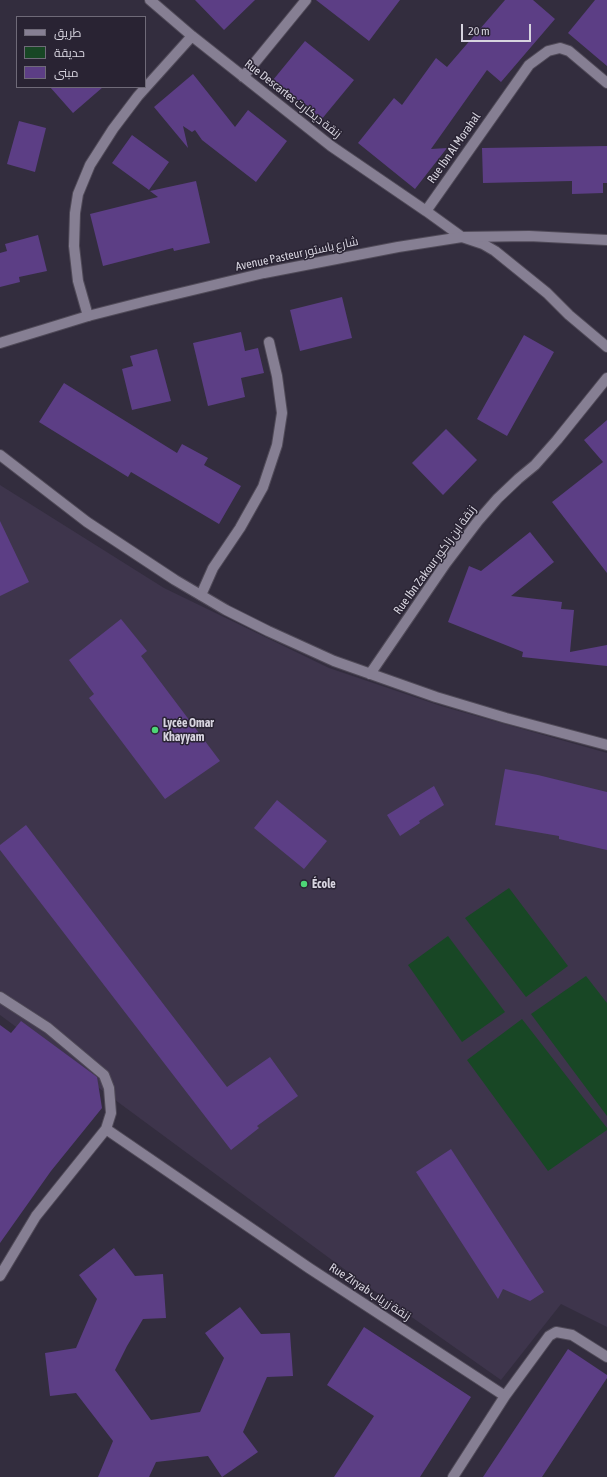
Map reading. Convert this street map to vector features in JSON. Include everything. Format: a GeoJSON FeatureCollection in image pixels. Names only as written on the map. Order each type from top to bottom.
{"type":"FeatureCollection","features":[{"type":"Feature","properties":{"kind":"street","name":"Rue Descartes زنقة ديكارت"},"geometry":{"type":"LineString","coordinates":[[150,0],[192,36],[332,146],[426,210]]}},
{"type":"Feature","properties":{"kind":"street"},"geometry":{"type":"LineString","coordinates":[[244,77],[306,0]]}},
{"type":"Feature","properties":{"kind":"street"},"geometry":{"type":"LineString","coordinates":[[146,87],[192,36]]}},
{"type":"Feature","properties":{"kind":"street","name":"Rue Ibn Al Morahal"},"geometry":{"type":"LineString","coordinates":[[426,210],[529,65],[548,51],[560,48],[569,51],[607,82]]}},
{"type":"Feature","properties":{"kind":"street"},"geometry":{"type":"LineString","coordinates":[[88,316],[78,281],[74,246],[75,213],[78,194],[90,165],[113,129],[145,88]]}},
{"type":"Feature","properties":{"kind":"street"},"geometry":{"type":"LineString","coordinates":[[426,210],[462,237],[495,250],[547,293],[569,315],[607,347]]}},
{"type":"Feature","properties":{"kind":"street","name":"Avenue Pasteur شارع باستور"},"geometry":{"type":"LineString","coordinates":[[0,343],[88,316],[272,271],[350,255],[462,237],[529,236],[607,240]]}},
{"type":"Feature","properties":{"kind":"street"},"geometry":{"type":"LineString","coordinates":[[201,595],[214,568],[240,528],[263,487],[277,445],[282,413],[277,376],[269,342]]}},
{"type":"Feature","properties":{"kind":"street","name":"Rue Ibn Zakour زنقة ابن زاكور"},"geometry":{"type":"LineString","coordinates":[[370,674],[446,563],[478,520],[498,498],[535,465],[558,440],[607,378]]}},
{"type":"Feature","properties":{"kind":"street"},"geometry":{"type":"LineString","coordinates":[[2,460],[87,522],[175,580],[268,631],[334,661],[436,697],[506,718],[607,745]]}},
{"type":"Feature","properties":{"kind":"street"},"geometry":{"type":"LineString","coordinates":[[0,997],[48,1028],[104,1075],[109,1088],[112,1113],[106,1129],[36,1216],[0,1276]]}},
{"type":"Feature","properties":{"kind":"street","name":"Rue Ziryab زنقة زرياب"},"geometry":{"type":"LineString","coordinates":[[106,1129],[309,1268],[505,1396]]}},
{"type":"Feature","properties":{"kind":"street"},"geometry":{"type":"LineString","coordinates":[[453,1477],[505,1396],[549,1336],[556,1332],[565,1333],[577,1338],[607,1357]]}},
{"type":"Feature","properties":{"kind":"shaded area","name":"École"},"geometry":{"type":"Polygon","coordinates":[[[0,485],[164,588],[329,668],[441,706],[607,753],[607,1327],[561,1304],[501,1380],[359,1280],[0,1015],[0,485]]]}},
{"type":"Feature","properties":{"kind":"green space"},"geometry":{"type":"Polygon","coordinates":[[[509,888],[568,966],[526,997],[465,918],[509,888]]]}},
{"type":"Feature","properties":{"kind":"green space"},"geometry":{"type":"Polygon","coordinates":[[[448,936],[505,1012],[462,1042],[408,965],[448,936]]]}},
{"type":"Feature","properties":{"kind":"green space"},"geometry":{"type":"Polygon","coordinates":[[[586,976],[607,1003],[607,1116],[531,1014],[586,976]]]}},
{"type":"Feature","properties":{"kind":"green space"},"geometry":{"type":"Polygon","coordinates":[[[522,1019],[607,1128],[607,1130],[548,1171],[467,1060],[522,1019]]]}},
{"type":"Feature","properties":{"kind":"building"},"geometry":{"type":"Polygon","coordinates":[[[195,0],[255,0],[224,30],[195,0]]]}},
{"type":"Feature","properties":{"kind":"building"},"geometry":{"type":"Polygon","coordinates":[[[316,0],[400,0],[369,41],[316,0]]]}},
{"type":"Feature","properties":{"kind":"building"},"geometry":{"type":"Polygon","coordinates":[[[505,0],[533,0],[555,19],[501,82],[487,70],[431,149],[447,148],[415,189],[358,143],[394,98],[402,105],[436,58],[447,67],[505,0]]]}},
{"type":"Feature","properties":{"kind":"building"},"geometry":{"type":"Polygon","coordinates":[[[595,0],[607,0],[607,66],[568,33],[595,0]]]}},
{"type":"Feature","properties":{"kind":"building"},"geometry":{"type":"Polygon","coordinates":[[[305,41],[354,80],[321,120],[273,80],[305,41]]]}},
{"type":"Feature","properties":{"kind":"building"},"geometry":{"type":"Polygon","coordinates":[[[193,74],[235,127],[248,110],[287,141],[256,182],[202,140],[195,130],[192,132],[183,126],[188,148],[154,107],[193,74]]]}},
{"type":"Feature","properties":{"kind":"building"},"geometry":{"type":"Polygon","coordinates":[[[51,88],[102,88],[73,113],[51,88]]]}},
{"type":"Feature","properties":{"kind":"building"},"geometry":{"type":"Polygon","coordinates":[[[19,121],[46,128],[35,172],[7,164],[19,121]]]}},
{"type":"Feature","properties":{"kind":"building"},"geometry":{"type":"Polygon","coordinates":[[[132,135],[169,162],[149,190],[112,163],[132,135]]]}},
{"type":"Feature","properties":{"kind":"building"},"geometry":{"type":"Polygon","coordinates":[[[607,146],[607,183],[603,183],[603,193],[572,194],[572,181],[483,183],[482,148],[607,146]]]}},
{"type":"Feature","properties":{"kind":"building"},"geometry":{"type":"Polygon","coordinates":[[[196,181],[210,243],[174,251],[173,248],[103,266],[90,214],[158,197],[150,191],[196,181]]]}},
{"type":"Feature","properties":{"kind":"building"},"geometry":{"type":"Polygon","coordinates":[[[38,235],[47,271],[19,277],[20,282],[0,287],[0,253],[7,251],[5,244],[38,235]]]}},
{"type":"Feature","properties":{"kind":"building"},"geometry":{"type":"Polygon","coordinates":[[[342,297],[352,338],[300,351],[290,310],[342,297]]]}},
{"type":"Feature","properties":{"kind":"building"},"geometry":{"type":"Polygon","coordinates":[[[241,332],[245,351],[258,348],[264,373],[241,378],[245,397],[208,406],[193,343],[241,332]]]}},
{"type":"Feature","properties":{"kind":"building"},"geometry":{"type":"Polygon","coordinates":[[[524,335],[554,352],[507,436],[477,419],[524,335]]]}},
{"type":"Feature","properties":{"kind":"building"},"geometry":{"type":"Polygon","coordinates":[[[157,349],[171,401],[132,410],[122,369],[133,366],[130,356],[157,349]]]}},
{"type":"Feature","properties":{"kind":"building"},"geometry":{"type":"Polygon","coordinates":[[[64,383],[177,453],[182,444],[208,458],[204,465],[241,486],[219,524],[131,472],[128,477],[39,422],[64,383]]]}},
{"type":"Feature","properties":{"kind":"building"},"geometry":{"type":"Polygon","coordinates":[[[607,420],[607,573],[552,502],[603,462],[584,440],[607,420]]]}},
{"type":"Feature","properties":{"kind":"building"},"geometry":{"type":"Polygon","coordinates":[[[446,429],[477,460],[443,495],[412,463],[446,429]]]}},
{"type":"Feature","properties":{"kind":"building"},"geometry":{"type":"Polygon","coordinates":[[[0,521],[29,582],[0,596],[0,521]]]}},
{"type":"Feature","properties":{"kind":"building"},"geometry":{"type":"Polygon","coordinates":[[[530,532],[554,562],[511,596],[562,602],[561,609],[574,610],[570,652],[607,645],[607,666],[522,657],[523,652],[448,622],[469,566],[481,571],[530,532]]]}},
{"type":"Feature","properties":{"kind":"building","name":"Lycée Omar Khayyam"},"geometry":{"type":"Polygon","coordinates":[[[121,619],[147,651],[141,656],[220,761],[165,799],[89,698],[94,694],[69,660],[121,619]]]}},
{"type":"Feature","properties":{"kind":"building"},"geometry":{"type":"Polygon","coordinates":[[[505,769],[538,775],[607,792],[607,850],[559,839],[559,836],[495,825],[505,769]]]}},
{"type":"Feature","properties":{"kind":"building"},"geometry":{"type":"Polygon","coordinates":[[[434,786],[444,805],[419,821],[420,823],[400,836],[387,815],[434,786]]]}},
{"type":"Feature","properties":{"kind":"building"},"geometry":{"type":"Polygon","coordinates":[[[277,800],[327,841],[304,869],[254,828],[277,800]]]}},
{"type":"Feature","properties":{"kind":"building"},"geometry":{"type":"Polygon","coordinates":[[[26,825],[227,1087],[270,1057],[298,1096],[257,1126],[259,1128],[231,1150],[0,850],[0,845],[26,825]]]}},
{"type":"Feature","properties":{"kind":"building"},"geometry":{"type":"Polygon","coordinates":[[[21,1021],[97,1077],[102,1108],[51,1171],[0,1243],[0,1025],[11,1033],[21,1021]]]}},
{"type":"Feature","properties":{"kind":"building"},"geometry":{"type":"Polygon","coordinates":[[[451,1149],[544,1292],[530,1301],[503,1289],[498,1299],[416,1172],[451,1149]]]}},
{"type":"Feature","properties":{"kind":"building"},"geometry":{"type":"Polygon","coordinates":[[[114,1248],[135,1276],[163,1274],[166,1318],[143,1319],[115,1370],[151,1420],[200,1412],[224,1358],[205,1333],[240,1307],[261,1334],[290,1333],[293,1376],[267,1377],[243,1432],[258,1452],[222,1477],[208,1456],[156,1462],[149,1477],[98,1477],[113,1441],[76,1393],[50,1396],[45,1353],[76,1348],[97,1299],[79,1275],[114,1248]]]}},
{"type":"Feature","properties":{"kind":"building"},"geometry":{"type":"Polygon","coordinates":[[[364,1327],[471,1397],[420,1477],[334,1477],[374,1416],[327,1385],[364,1327]]]}},
{"type":"Feature","properties":{"kind":"building"},"geometry":{"type":"Polygon","coordinates":[[[568,1349],[607,1375],[607,1378],[542,1477],[483,1477],[568,1349]]]}},
{"type":"Feature","properties":{"kind":"place","name":"Lycée Omar Khayyam"},"geometry":{"type":"Point","coordinates":[155,730]}},
{"type":"Feature","properties":{"kind":"place","name":"École"},"geometry":{"type":"Point","coordinates":[304,884]}}]}
